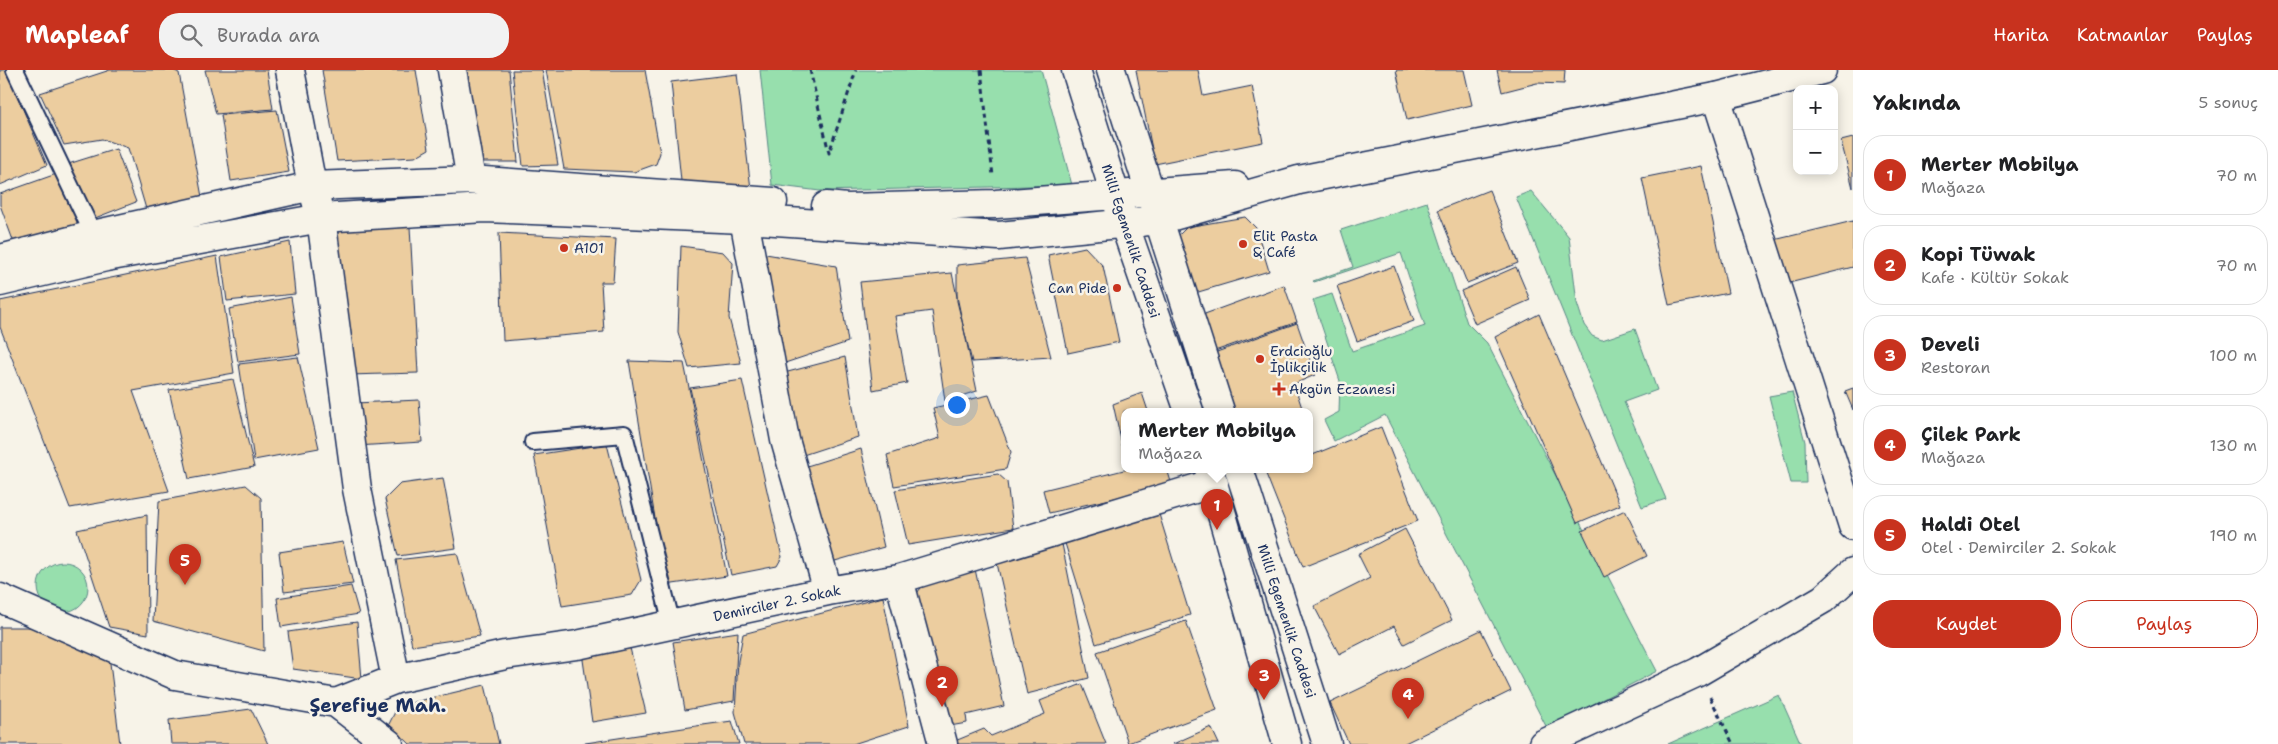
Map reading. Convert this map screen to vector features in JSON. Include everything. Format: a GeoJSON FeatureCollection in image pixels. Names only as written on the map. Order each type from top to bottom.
{"type":"FeatureCollection","features":[{"type":"Feature","properties":{"kind":"street"},"geometry":{"type":"LineString","coordinates":[[290,70],[312,186],[321,218],[357,488],[396,679]]}},
{"type":"Feature","properties":{"kind":"street"},"geometry":{"type":"LineString","coordinates":[[452,70],[471,180]]}},
{"type":"Feature","properties":{"kind":"street","name":"Milli Egemenlik Caddesi"},"geometry":{"type":"LineString","coordinates":[[1076,70],[1124,223],[1188,408]]}},
{"type":"Feature","properties":{"kind":"street"},"geometry":{"type":"LineString","coordinates":[[1111,70],[1219,408]]}},
{"type":"Feature","properties":{"kind":"street"},"geometry":{"type":"LineString","coordinates":[[0,259],[321,218],[485,208],[744,219],[999,236],[1159,220],[1298,180],[1716,97],[1822,70]]}},
{"type":"Feature","properties":{"kind":"street"},"geometry":{"type":"LineString","coordinates":[[1716,97],[1853,526]]}},
{"type":"Feature","properties":{"kind":"street"},"geometry":{"type":"LineString","coordinates":[[0,282],[100,246],[312,186],[471,180],[848,208],[996,204],[1116,197],[1298,180]]}},
{"type":"Feature","properties":{"kind":"street"},"geometry":{"type":"LineString","coordinates":[[744,219],[785,440],[828,591]]}},
{"type":"Feature","properties":{"kind":"street","name":"Milli Egemenlik Caddesi"},"geometry":{"type":"LineString","coordinates":[[1240,473],[1326,744]]}},
{"type":"Feature","properties":{"kind":"street"},"geometry":{"type":"LineString","coordinates":[[1212,476],[1287,744]]}},
{"type":"Feature","properties":{"kind":"street","name":"Demirciler 2. Sokak"},"geometry":{"type":"LineString","coordinates":[[336,703],[396,679],[505,655],[578,645],[828,591],[899,579],[1212,476]]}},
{"type":"Feature","properties":{"kind":"street"},"geometry":{"type":"LineString","coordinates":[[1553,742],[1698,672],[1823,599],[1853,572]]}},
{"type":"Feature","properties":{"kind":"street"},"geometry":{"type":"LineString","coordinates":[[899,579],[943,744]]}},
{"type":"Feature","properties":{"kind":"street"},"geometry":{"type":"LineString","coordinates":[[0,598],[175,675],[336,703],[388,744]]}},
{"type":"Feature","properties":{"kind":"lane"},"geometry":{"type":"LineString","coordinates":[[15,70],[100,246]]}},
{"type":"Feature","properties":{"kind":"lane"},"geometry":{"type":"LineString","coordinates":[[533,442],[624,434],[672,624]]}},
{"type":"Feature","properties":{"kind":"path"},"geometry":{"type":"LineString","coordinates":[[810,70],[830,153],[856,70]]}},
{"type":"Feature","properties":{"kind":"path"},"geometry":{"type":"LineString","coordinates":[[982,70],[996,204]]}},
{"type":"Feature","properties":{"kind":"path"},"geometry":{"type":"LineString","coordinates":[[1698,672],[1733,744]]}},
{"type":"Feature","properties":{"kind":"green space"},"geometry":{"type":"Polygon","coordinates":[[[760,70],[1041,70],[1072,185],[820,191],[772,185],[760,70]]]}},
{"type":"Feature","properties":{"kind":"green space"},"geometry":{"type":"Polygon","coordinates":[[[1531,191],[1569,237],[1577,303],[1584,325],[1592,336],[1602,340],[1635,329],[1657,390],[1624,402],[1666,499],[1642,507],[1516,197],[1531,191]]]}},
{"type":"Feature","properties":{"kind":"green space"},"geometry":{"type":"Polygon","coordinates":[[[1427,202],[1467,323],[1487,343],[1657,671],[1547,728],[1385,415],[1334,441],[1324,420],[1339,412],[1340,381],[1313,300],[1332,294],[1352,351],[1425,326],[1401,253],[1313,281],[1353,267],[1341,230],[1427,202]]]}},
{"type":"Feature","properties":{"kind":"green space"},"geometry":{"type":"Polygon","coordinates":[[[1792,392],[1805,442],[1806,483],[1791,483],[1769,396],[1792,392]]]}},
{"type":"Feature","properties":{"kind":"green space"},"geometry":{"type":"Polygon","coordinates":[[[58,562],[68,562],[81,569],[88,582],[88,592],[81,605],[68,612],[58,612],[49,608],[42,601],[38,592],[38,582],[42,573],[49,566],[58,562]]]}},
{"type":"Feature","properties":{"kind":"green space"},"geometry":{"type":"Polygon","coordinates":[[[1779,695],[1801,744],[1668,744],[1779,695]]]}},
{"type":"Feature","properties":{"kind":"building"},"geometry":{"type":"Polygon","coordinates":[[[0,70],[6,70],[47,165],[0,185],[0,70]]]}},
{"type":"Feature","properties":{"kind":"building"},"geometry":{"type":"Polygon","coordinates":[[[110,70],[173,70],[179,73],[202,197],[146,209],[128,148],[102,139],[64,145],[40,93],[110,70]]]}},
{"type":"Feature","properties":{"kind":"building"},"geometry":{"type":"Polygon","coordinates":[[[205,70],[267,70],[273,109],[216,114],[205,70]]]}},
{"type":"Feature","properties":{"kind":"building"},"geometry":{"type":"Polygon","coordinates":[[[322,70],[416,70],[429,149],[415,157],[337,161],[322,70]]]}},
{"type":"Feature","properties":{"kind":"building"},"geometry":{"type":"Polygon","coordinates":[[[466,70],[509,70],[518,162],[480,162],[466,70]]]}},
{"type":"Feature","properties":{"kind":"building"},"geometry":{"type":"Polygon","coordinates":[[[512,70],[542,70],[558,165],[523,166],[512,70]]]}},
{"type":"Feature","properties":{"kind":"building"},"geometry":{"type":"Polygon","coordinates":[[[546,70],[645,70],[660,153],[656,164],[634,172],[564,169],[546,70]]]}},
{"type":"Feature","properties":{"kind":"building"},"geometry":{"type":"Polygon","coordinates":[[[1136,70],[1198,70],[1203,96],[1252,86],[1263,142],[1155,164],[1136,70]]]}},
{"type":"Feature","properties":{"kind":"building"},"geometry":{"type":"Polygon","coordinates":[[[1396,70],[1464,70],[1472,105],[1407,120],[1396,70]]]}},
{"type":"Feature","properties":{"kind":"building"},"geometry":{"type":"Polygon","coordinates":[[[1497,70],[1565,70],[1564,84],[1537,83],[1502,92],[1497,70]]]}},
{"type":"Feature","properties":{"kind":"building"},"geometry":{"type":"Polygon","coordinates":[[[737,74],[751,189],[681,181],[671,82],[737,74]]]}},
{"type":"Feature","properties":{"kind":"building"},"geometry":{"type":"Polygon","coordinates":[[[277,110],[289,172],[231,181],[221,115],[277,110]]]}},
{"type":"Feature","properties":{"kind":"building"},"geometry":{"type":"Polygon","coordinates":[[[1853,138],[1853,188],[1841,141],[1853,138]]]}},
{"type":"Feature","properties":{"kind":"building"},"geometry":{"type":"Polygon","coordinates":[[[116,149],[136,202],[90,220],[65,165],[116,149]]]}},
{"type":"Feature","properties":{"kind":"building"},"geometry":{"type":"Polygon","coordinates":[[[1701,166],[1728,293],[1669,305],[1642,178],[1701,166]]]}},
{"type":"Feature","properties":{"kind":"building"},"geometry":{"type":"Polygon","coordinates":[[[59,173],[81,228],[17,251],[0,205],[0,194],[59,173]]]}},
{"type":"Feature","properties":{"kind":"building"},"geometry":{"type":"Polygon","coordinates":[[[1489,190],[1518,263],[1467,283],[1438,210],[1489,190]]]}},
{"type":"Feature","properties":{"kind":"building"},"geometry":{"type":"Polygon","coordinates":[[[1245,217],[1256,228],[1269,271],[1195,293],[1178,236],[1187,227],[1245,217]]]}},
{"type":"Feature","properties":{"kind":"building"},"geometry":{"type":"Polygon","coordinates":[[[1853,221],[1853,267],[1785,284],[1774,240],[1853,221]]]}},
{"type":"Feature","properties":{"kind":"building"},"geometry":{"type":"Polygon","coordinates":[[[410,227],[418,373],[349,375],[336,230],[410,227]]]}},
{"type":"Feature","properties":{"kind":"building"},"geometry":{"type":"Polygon","coordinates":[[[499,233],[616,239],[613,282],[601,282],[604,332],[503,341],[499,233]]]}},
{"type":"Feature","properties":{"kind":"building"},"geometry":{"type":"Polygon","coordinates":[[[290,242],[295,294],[227,301],[221,257],[290,242]]]}},
{"type":"Feature","properties":{"kind":"building"},"geometry":{"type":"Polygon","coordinates":[[[681,246],[723,252],[733,263],[729,318],[741,363],[689,368],[678,332],[681,246]]]}},
{"type":"Feature","properties":{"kind":"building"},"geometry":{"type":"Polygon","coordinates":[[[1085,247],[1103,266],[1119,342],[1068,353],[1048,255],[1085,247]]]}},
{"type":"Feature","properties":{"kind":"building"},"geometry":{"type":"Polygon","coordinates":[[[760,253],[836,266],[848,342],[782,364],[760,253]]]}},
{"type":"Feature","properties":{"kind":"building"},"geometry":{"type":"Polygon","coordinates":[[[217,256],[234,373],[133,391],[169,491],[70,508],[0,327],[0,301],[217,256]]]}},
{"type":"Feature","properties":{"kind":"building"},"geometry":{"type":"Polygon","coordinates":[[[1025,258],[1051,357],[972,362],[957,301],[957,265],[1025,258]]]}},
{"type":"Feature","properties":{"kind":"building"},"geometry":{"type":"Polygon","coordinates":[[[1394,266],[1414,321],[1357,341],[1337,286],[1394,266]]]}},
{"type":"Feature","properties":{"kind":"building"},"geometry":{"type":"Polygon","coordinates":[[[1516,267],[1530,300],[1475,324],[1461,291],[1516,267]]]}},
{"type":"Feature","properties":{"kind":"building"},"geometry":{"type":"Polygon","coordinates":[[[952,273],[977,391],[945,401],[932,311],[895,316],[907,383],[873,390],[860,282],[952,273]]]}},
{"type":"Feature","properties":{"kind":"building"},"geometry":{"type":"Polygon","coordinates":[[[1284,285],[1297,322],[1215,351],[1202,315],[1284,285]]]}},
{"type":"Feature","properties":{"kind":"building"},"geometry":{"type":"Polygon","coordinates":[[[291,297],[300,354],[238,362],[229,309],[291,297]]]}},
{"type":"Feature","properties":{"kind":"building"},"geometry":{"type":"Polygon","coordinates":[[[1539,314],[1620,505],[1577,523],[1495,337],[1539,314]]]}},
{"type":"Feature","properties":{"kind":"building"},"geometry":{"type":"Polygon","coordinates":[[[1297,323],[1315,375],[1294,384],[1302,408],[1233,408],[1214,353],[1297,323]]]}},
{"type":"Feature","properties":{"kind":"building"},"geometry":{"type":"Polygon","coordinates":[[[298,357],[319,448],[254,460],[239,364],[298,357]]]}},
{"type":"Feature","properties":{"kind":"building"},"geometry":{"type":"Polygon","coordinates":[[[845,357],[858,437],[800,456],[784,373],[845,357]]]}},
{"type":"Feature","properties":{"kind":"building"},"geometry":{"type":"Polygon","coordinates":[[[629,361],[684,363],[727,576],[666,585],[629,361]]]}},
{"type":"Feature","properties":{"kind":"building"},"geometry":{"type":"Polygon","coordinates":[[[233,379],[254,467],[189,479],[169,390],[233,379]]]}},
{"type":"Feature","properties":{"kind":"building"},"geometry":{"type":"Polygon","coordinates":[[[742,380],[782,557],[777,566],[731,575],[690,388],[742,380]]]}},
{"type":"Feature","properties":{"kind":"building"},"geometry":{"type":"Polygon","coordinates":[[[1853,388],[1853,410],[1845,391],[1853,388]]]}},
{"type":"Feature","properties":{"kind":"building"},"geometry":{"type":"Polygon","coordinates":[[[1142,393],[1147,408],[1121,408],[1121,440],[1113,404],[1142,393]]]}},
{"type":"Feature","properties":{"kind":"building"},"geometry":{"type":"Polygon","coordinates":[[[989,395],[1011,452],[1006,469],[894,486],[887,455],[940,438],[933,408],[989,395]]]}},
{"type":"Feature","properties":{"kind":"building"},"geometry":{"type":"Polygon","coordinates":[[[419,400],[422,442],[356,446],[355,403],[419,400]]]}},
{"type":"Feature","properties":{"kind":"building"},"geometry":{"type":"Polygon","coordinates":[[[1381,427],[1418,521],[1303,567],[1266,474],[1313,473],[1313,455],[1381,427]]]}},
{"type":"Feature","properties":{"kind":"building"},"geometry":{"type":"Polygon","coordinates":[[[607,444],[641,580],[632,595],[562,606],[534,455],[607,444]]]}},
{"type":"Feature","properties":{"kind":"building"},"geometry":{"type":"Polygon","coordinates":[[[861,449],[884,547],[828,563],[807,466],[861,449]]]}},
{"type":"Feature","properties":{"kind":"building"},"geometry":{"type":"Polygon","coordinates":[[[1121,471],[1121,473],[1168,473],[1172,485],[1049,513],[1043,490],[1121,471]]]}},
{"type":"Feature","properties":{"kind":"building"},"geometry":{"type":"Polygon","coordinates":[[[998,474],[1007,482],[1013,528],[908,545],[895,490],[998,474]]]}},
{"type":"Feature","properties":{"kind":"building"},"geometry":{"type":"Polygon","coordinates":[[[443,478],[456,548],[398,556],[385,499],[400,484],[443,478]]]}},
{"type":"Feature","properties":{"kind":"building"},"geometry":{"type":"Polygon","coordinates":[[[246,485],[261,498],[264,651],[153,621],[159,501],[246,485]]]}},
{"type":"Feature","properties":{"kind":"building"},"geometry":{"type":"Polygon","coordinates":[[[1625,510],[1647,556],[1604,577],[1582,531],[1625,510]]]}},
{"type":"Feature","properties":{"kind":"building"},"geometry":{"type":"Polygon","coordinates":[[[1158,511],[1190,615],[1096,644],[1064,540],[1158,511]]]}},
{"type":"Feature","properties":{"kind":"building"},"geometry":{"type":"Polygon","coordinates":[[[147,515],[148,634],[109,627],[77,530],[147,515]]]}},
{"type":"Feature","properties":{"kind":"building"},"geometry":{"type":"Polygon","coordinates":[[[1405,529],[1452,620],[1404,644],[1394,626],[1339,654],[1314,606],[1370,578],[1358,554],[1405,529]]]}},
{"type":"Feature","properties":{"kind":"building"},"geometry":{"type":"Polygon","coordinates":[[[343,542],[353,584],[284,592],[279,552],[343,542]]]}},
{"type":"Feature","properties":{"kind":"building"},"geometry":{"type":"Polygon","coordinates":[[[1062,544],[1089,678],[1027,694],[996,559],[1062,544]]]}},
{"type":"Feature","properties":{"kind":"building"},"geometry":{"type":"Polygon","coordinates":[[[457,553],[480,636],[412,646],[396,560],[457,553]]]}},
{"type":"Feature","properties":{"kind":"building"},"geometry":{"type":"Polygon","coordinates":[[[975,569],[1004,706],[966,715],[967,723],[944,727],[917,593],[928,579],[975,569]]]}},
{"type":"Feature","properties":{"kind":"building"},"geometry":{"type":"Polygon","coordinates":[[[351,586],[359,614],[281,627],[277,598],[351,586]]]}},
{"type":"Feature","properties":{"kind":"building"},"geometry":{"type":"Polygon","coordinates":[[[883,597],[909,726],[853,744],[744,744],[735,712],[738,661],[743,634],[883,597]]]}},
{"type":"Feature","properties":{"kind":"building"},"geometry":{"type":"Polygon","coordinates":[[[1186,621],[1217,710],[1128,743],[1097,652],[1186,621]]]}},
{"type":"Feature","properties":{"kind":"building"},"geometry":{"type":"Polygon","coordinates":[[[357,622],[362,679],[293,669],[288,632],[357,622]]]}},
{"type":"Feature","properties":{"kind":"building"},"geometry":{"type":"Polygon","coordinates":[[[0,627],[37,627],[109,655],[120,744],[0,744],[0,627]]]}},
{"type":"Feature","properties":{"kind":"building"},"geometry":{"type":"Polygon","coordinates":[[[1481,630],[1511,691],[1403,744],[1349,744],[1330,703],[1481,630]]]}},
{"type":"Feature","properties":{"kind":"building"},"geometry":{"type":"Polygon","coordinates":[[[738,632],[734,701],[685,710],[673,642],[738,632]]]}},
{"type":"Feature","properties":{"kind":"building"},"geometry":{"type":"Polygon","coordinates":[[[629,644],[646,713],[592,722],[582,653],[629,644]]]}},
{"type":"Feature","properties":{"kind":"building"},"geometry":{"type":"Polygon","coordinates":[[[1082,684],[1106,744],[956,744],[955,741],[984,729],[991,736],[1045,714],[1040,701],[1082,684]]]}},
{"type":"Feature","properties":{"kind":"building"},"geometry":{"type":"Polygon","coordinates":[[[485,685],[499,744],[410,744],[389,724],[398,706],[485,685]]]}},
{"type":"Feature","properties":{"kind":"building"},"geometry":{"type":"Polygon","coordinates":[[[251,709],[268,744],[171,744],[169,720],[251,709]]]}},
{"type":"Feature","properties":{"kind":"building"},"geometry":{"type":"Polygon","coordinates":[[[732,721],[739,744],[579,744],[703,725],[732,721]]]}},
{"type":"Feature","properties":{"kind":"building"},"geometry":{"type":"Polygon","coordinates":[[[1211,727],[1219,744],[1173,744],[1211,727]]]}},
{"type":"Feature","properties":{"kind":"place","name":"Elit Pasta & Café"},"geometry":{"type":"Point","coordinates":[1243,244]}},
{"type":"Feature","properties":{"kind":"place","name":"A101"},"geometry":{"type":"Point","coordinates":[564,248]}},
{"type":"Feature","properties":{"kind":"place","name":"Can Pide"},"geometry":{"type":"Point","coordinates":[1117,288]}},
{"type":"Feature","properties":{"kind":"place","name":"Erdcioğlu İplikçilik"},"geometry":{"type":"Point","coordinates":[1260,359]}},
{"type":"Feature","properties":{"kind":"place","name":"Akgün Eczanesi"},"geometry":{"type":"Point","coordinates":[1279,389]}},
{"type":"Feature","properties":{"kind":"place","name":"Merter Mobilya"},"geometry":{"type":"Point","coordinates":[1217,530]}},
{"type":"Feature","properties":{"kind":"place","name":"Haldi Otel"},"geometry":{"type":"Point","coordinates":[185,585]}},
{"type":"Feature","properties":{"kind":"place","name":"Develi"},"geometry":{"type":"Point","coordinates":[1264,700]}},
{"type":"Feature","properties":{"kind":"place","name":"Kopi Tüwak"},"geometry":{"type":"Point","coordinates":[942,707]}},
{"type":"Feature","properties":{"kind":"place","name":"Çilek Park"},"geometry":{"type":"Point","coordinates":[1408,719]}},
{"type":"Feature","properties":{"kind":"district","name":"Şerefiye Mah."},"geometry":{"type":"Point","coordinates":[378,705]}}]}
